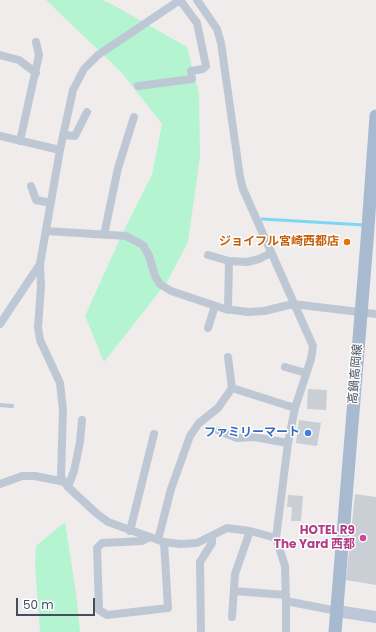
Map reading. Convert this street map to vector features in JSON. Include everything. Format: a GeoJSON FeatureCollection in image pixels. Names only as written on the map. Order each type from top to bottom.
{"type":"FeatureCollection","features":[{"type":"Feature","properties":{"kind":"main road","name":"高鍋高岡線"},"geometry":{"type":"LineString","coordinates":[[335,632],[376,116]]}},
{"type":"Feature","properties":{"kind":"street"},"geometry":{"type":"LineString","coordinates":[[138,86],[192,79],[191,71],[203,69],[206,66],[197,23],[180,0],[98,55],[84,69],[73,90],[60,150],[40,264],[41,286],[38,327],[40,340],[60,383],[63,410],[61,477],[67,485],[96,513],[108,522],[157,540],[189,544],[212,536],[227,528],[250,531],[276,538]]}},
{"type":"Feature","properties":{"kind":"street"},"geometry":{"type":"LineString","coordinates":[[198,0],[217,29],[221,43],[243,189],[313,346],[295,408],[288,444],[276,538],[285,566],[286,632]]}},
{"type":"Feature","properties":{"kind":"street"},"geometry":{"type":"LineString","coordinates":[[20,141],[39,55],[36,42]]}},
{"type":"Feature","properties":{"kind":"street"},"geometry":{"type":"LineString","coordinates":[[0,55],[19,60],[36,73]]}},
{"type":"Feature","properties":{"kind":"street"},"geometry":{"type":"LineString","coordinates":[[63,135],[75,136],[87,112]]}},
{"type":"Feature","properties":{"kind":"street"},"geometry":{"type":"LineString","coordinates":[[104,235],[118,168],[134,117]]}},
{"type":"Feature","properties":{"kind":"street"},"geometry":{"type":"LineString","coordinates":[[0,136],[60,150]]}},
{"type":"Feature","properties":{"kind":"street"},"geometry":{"type":"LineString","coordinates":[[30,186],[36,200],[51,203]]}},
{"type":"Feature","properties":{"kind":"street"},"geometry":{"type":"LineString","coordinates":[[46,231],[126,236],[143,245],[149,256],[155,276],[160,284],[171,291],[228,310],[248,312],[264,311],[293,304],[376,314]]}},
{"type":"Feature","properties":{"kind":"street"},"geometry":{"type":"LineString","coordinates":[[208,255],[230,261],[247,262],[259,259],[271,253]]}},
{"type":"Feature","properties":{"kind":"street"},"geometry":{"type":"LineString","coordinates":[[228,310],[230,261]]}},
{"type":"Feature","properties":{"kind":"street"},"geometry":{"type":"LineString","coordinates":[[0,324],[40,264]]}},
{"type":"Feature","properties":{"kind":"street"},"geometry":{"type":"LineString","coordinates":[[208,328],[215,306]]}},
{"type":"Feature","properties":{"kind":"street"},"geometry":{"type":"LineString","coordinates":[[157,540],[102,542],[97,548],[99,610],[107,615],[168,608],[157,540],[171,489],[190,436],[199,423],[218,408],[232,388],[228,357]]}},
{"type":"Feature","properties":{"kind":"street"},"geometry":{"type":"LineString","coordinates":[[285,367],[306,373]]}},
{"type":"Feature","properties":{"kind":"street"},"geometry":{"type":"LineString","coordinates":[[232,388],[295,408]]}},
{"type":"Feature","properties":{"kind":"street"},"geometry":{"type":"LineString","coordinates":[[67,485],[74,471],[80,442],[82,420]]}},
{"type":"Feature","properties":{"kind":"street"},"geometry":{"type":"LineString","coordinates":[[219,432],[237,438],[254,437],[288,444]]}},
{"type":"Feature","properties":{"kind":"street"},"geometry":{"type":"LineString","coordinates":[[130,531],[154,434]]}},
{"type":"Feature","properties":{"kind":"street"},"geometry":{"type":"LineString","coordinates":[[0,484],[22,476],[35,476],[67,485]]}},
{"type":"Feature","properties":{"kind":"street"},"geometry":{"type":"LineString","coordinates":[[232,617],[235,574],[250,531]]}},
{"type":"Feature","properties":{"kind":"street"},"geometry":{"type":"LineString","coordinates":[[201,632],[200,562],[212,543],[212,536]]}},
{"type":"Feature","properties":{"kind":"street"},"geometry":{"type":"LineString","coordinates":[[234,591],[286,598],[337,611],[376,617]]}},
{"type":"Feature","properties":{"kind":"lane"},"geometry":{"type":"LineString","coordinates":[[0,405],[12,406]]}},
{"type":"Feature","properties":{"kind":"green space"},"geometry":{"type":"Polygon","coordinates":[[[46,0],[101,0],[108,2],[187,47],[199,94],[200,156],[188,242],[167,282],[104,362],[85,316],[123,232],[152,175],[162,124],[122,73],[46,0]]]}},
{"type":"Feature","properties":{"kind":"green space"},"geometry":{"type":"Polygon","coordinates":[[[65,522],[76,593],[80,632],[40,632],[35,564],[36,546],[65,522]]]}},
{"type":"Feature","properties":{"kind":"building"},"geometry":{"type":"Polygon","coordinates":[[[308,389],[327,390],[326,410],[307,409],[308,389]]]}},
{"type":"Feature","properties":{"kind":"building","name":"ファミリーマート"},"geometry":{"type":"Polygon","coordinates":[[[299,420],[321,423],[317,446],[296,443],[299,420]]]}},
{"type":"Feature","properties":{"kind":"building","name":"HOTEL R9 The Yard 西都"},"geometry":{"type":"Polygon","coordinates":[[[355,494],[376,497],[376,585],[346,580],[355,494]]]}},
{"type":"Feature","properties":{"kind":"building"},"geometry":{"type":"Polygon","coordinates":[[[288,495],[303,496],[301,521],[291,521],[292,507],[287,507],[288,495]]]}},
{"type":"Feature","properties":{"kind":"waterway"},"geometry":{"type":"LineString","coordinates":[[262,219],[364,225]]}},
{"type":"Feature","properties":{"kind":"place","name":"ジョイフル宮崎西都店"},"geometry":{"type":"Point","coordinates":[347,242]}},
{"type":"Feature","properties":{"kind":"place","name":"ファミリーマート"},"geometry":{"type":"Point","coordinates":[308,433]}},
{"type":"Feature","properties":{"kind":"place","name":"HOTEL R9 The Yard 西都"},"geometry":{"type":"Point","coordinates":[363,538]}}]}
